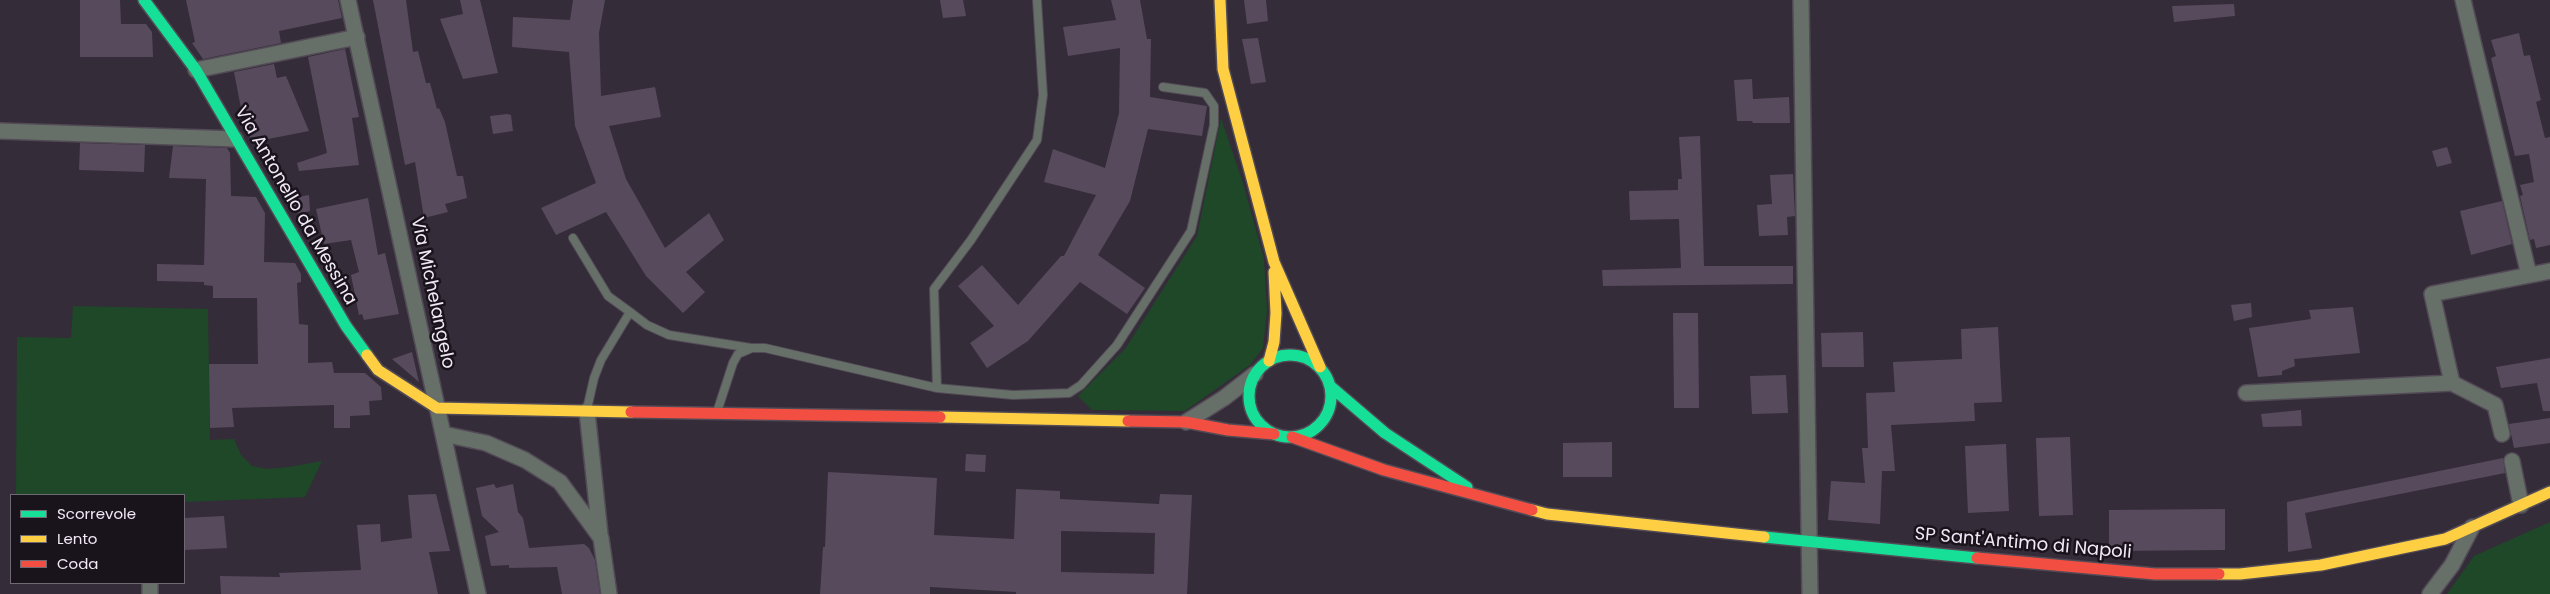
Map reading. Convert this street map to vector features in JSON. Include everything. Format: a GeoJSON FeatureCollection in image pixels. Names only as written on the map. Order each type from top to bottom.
{"type":"FeatureCollection","features":[{"type":"Feature","properties":{"kind":"street","name":"Via Antonello da Messina"},"geometry":{"type":"LineString","coordinates":[[144,0],[196,70],[346,326],[378,370],[437,408]]}},
{"type":"Feature","properties":{"kind":"street","name":"Via Michelangelo"},"geometry":{"type":"LineString","coordinates":[[348,0],[478,594]]}},
{"type":"Feature","properties":{"kind":"street"},"geometry":{"type":"LineString","coordinates":[[437,408],[1186,422],[1228,430],[1292,437],[1314,429],[1323,420],[1330,404],[1330,386],[1320,368],[1303,324],[1274,262],[1223,69],[1220,0]]}},
{"type":"Feature","properties":{"kind":"street"},"geometry":{"type":"LineString","coordinates":[[1801,0],[1810,594]]}},
{"type":"Feature","properties":{"kind":"street"},"geometry":{"type":"LineString","coordinates":[[2462,0],[2529,275]]}},
{"type":"Feature","properties":{"kind":"street"},"geometry":{"type":"LineString","coordinates":[[196,70],[357,37]]}},
{"type":"Feature","properties":{"kind":"street"},"geometry":{"type":"LineString","coordinates":[[0,131],[235,139]]}},
{"type":"Feature","properties":{"kind":"street"},"geometry":{"type":"LineString","coordinates":[[1269,361],[1274,342],[1276,313],[1274,262]]}},
{"type":"Feature","properties":{"kind":"street"},"geometry":{"type":"LineString","coordinates":[[2452,383],[2432,294],[2550,271]]}},
{"type":"Feature","properties":{"kind":"street"},"geometry":{"type":"LineString","coordinates":[[1186,422],[1224,398],[1269,361],[1284,356],[1301,356],[1320,368]]}},
{"type":"Feature","properties":{"kind":"street"},"geometry":{"type":"LineString","coordinates":[[1255,374],[1250,387],[1252,408],[1262,426],[1274,434]]}},
{"type":"Feature","properties":{"kind":"street"},"geometry":{"type":"LineString","coordinates":[[2246,393],[2452,383],[2495,404],[2502,434]]}},
{"type":"Feature","properties":{"kind":"street","name":"SP Sant'Antimo di Napoli"},"geometry":{"type":"LineString","coordinates":[[1330,386],[1385,433],[1484,498]]}},
{"type":"Feature","properties":{"kind":"street"},"geometry":{"type":"LineString","coordinates":[[587,411],[609,594]]}},
{"type":"Feature","properties":{"kind":"street"},"geometry":{"type":"LineString","coordinates":[[443,434],[486,443],[525,460],[560,482],[601,538]]}},
{"type":"Feature","properties":{"kind":"street","name":"SP Sant'Antimo di Napoli"},"geometry":{"type":"LineString","coordinates":[[1292,437],[1384,470],[1548,514],[1808,542],[2155,574],[2240,574],[2321,565],[2445,539],[2550,492]]}},
{"type":"Feature","properties":{"kind":"street"},"geometry":{"type":"LineString","coordinates":[[2512,460],[2521,505]]}},
{"type":"Feature","properties":{"kind":"street"},"geometry":{"type":"LineString","coordinates":[[2430,594],[2452,566],[2472,527]]}},
{"type":"Feature","properties":{"kind":"lane"},"geometry":{"type":"LineString","coordinates":[[937,388],[934,289],[971,240],[1037,140],[1043,95],[1037,0]]}},
{"type":"Feature","properties":{"kind":"lane"},"geometry":{"type":"LineString","coordinates":[[573,238],[608,296],[647,325],[669,335],[752,348],[764,348],[937,388],[1013,394],[1068,393],[1081,385],[1117,345],[1191,231],[1214,125],[1214,106],[1205,93],[1163,87]]}},
{"type":"Feature","properties":{"kind":"lane"},"geometry":{"type":"LineString","coordinates":[[587,411],[594,378],[601,360],[614,335],[630,312]]}},
{"type":"Feature","properties":{"kind":"lane"},"geometry":{"type":"LineString","coordinates":[[717,414],[733,363],[738,354],[752,348]]}},
{"type":"Feature","properties":{"kind":"green space"},"geometry":{"type":"Polygon","coordinates":[[[1221,118],[1243,183],[1264,259],[1267,310],[1263,348],[1250,365],[1185,411],[1092,410],[1078,396],[1125,349],[1197,236],[1221,118]]]}},
{"type":"Feature","properties":{"kind":"green space"},"geometry":{"type":"Polygon","coordinates":[[[73,306],[208,309],[210,440],[234,439],[241,455],[252,466],[267,469],[322,461],[305,497],[185,502],[185,494],[16,494],[17,337],[71,338],[73,306]]]}},
{"type":"Feature","properties":{"kind":"green space"},"geometry":{"type":"Polygon","coordinates":[[[2550,522],[2550,594],[2447,594],[2474,556],[2550,522]]]}},
{"type":"Feature","properties":{"kind":"building"},"geometry":{"type":"Polygon","coordinates":[[[80,0],[120,0],[121,24],[146,24],[152,32],[153,57],[80,57],[80,0]]]}},
{"type":"Feature","properties":{"kind":"building"},"geometry":{"type":"Polygon","coordinates":[[[186,0],[338,0],[342,18],[279,31],[281,43],[203,59],[192,43],[195,42],[186,0]]]}},
{"type":"Feature","properties":{"kind":"building"},"geometry":{"type":"Polygon","coordinates":[[[373,0],[406,0],[413,52],[418,51],[426,83],[430,83],[437,109],[439,108],[445,122],[457,176],[463,176],[467,198],[445,204],[448,212],[424,218],[415,162],[405,165],[373,0]]]}},
{"type":"Feature","properties":{"kind":"building"},"geometry":{"type":"Polygon","coordinates":[[[460,0],[480,0],[498,73],[463,79],[440,19],[463,14],[460,0]]]}},
{"type":"Feature","properties":{"kind":"building"},"geometry":{"type":"Polygon","coordinates":[[[573,0],[605,0],[599,33],[601,96],[655,87],[661,117],[609,126],[626,179],[665,248],[709,213],[724,240],[686,272],[705,292],[683,313],[646,276],[606,212],[556,235],[541,208],[596,183],[575,126],[569,52],[512,47],[513,17],[570,20],[573,0]]]}},
{"type":"Feature","properties":{"kind":"building"},"geometry":{"type":"Polygon","coordinates":[[[940,0],[963,0],[966,16],[943,18],[940,0]]]}},
{"type":"Feature","properties":{"kind":"building"},"geometry":{"type":"Polygon","coordinates":[[[1111,0],[1140,0],[1147,39],[1151,39],[1150,97],[1207,106],[1202,136],[1148,129],[1130,201],[1098,255],[1145,288],[1127,314],[1080,282],[1028,341],[987,368],[970,343],[994,326],[958,286],[982,265],[1018,305],[1061,256],[1064,256],[1096,195],[1044,182],[1053,149],[1105,168],[1119,113],[1120,48],[1068,56],[1063,27],[1116,20],[1111,0]]]}},
{"type":"Feature","properties":{"kind":"building"},"geometry":{"type":"Polygon","coordinates":[[[1244,0],[1266,0],[1268,21],[1247,24],[1244,0]]]}},
{"type":"Feature","properties":{"kind":"building"},"geometry":{"type":"Polygon","coordinates":[[[2234,4],[2235,16],[2174,22],[2172,6],[2234,4]]]}},
{"type":"Feature","properties":{"kind":"building"},"geometry":{"type":"Polygon","coordinates":[[[2519,33],[2524,56],[2530,55],[2541,100],[2536,102],[2545,138],[2550,137],[2550,245],[2536,248],[2534,239],[2530,240],[2520,196],[2523,195],[2520,185],[2534,182],[2529,154],[2515,156],[2491,58],[2496,56],[2491,40],[2519,33]]]}},
{"type":"Feature","properties":{"kind":"building"},"geometry":{"type":"Polygon","coordinates":[[[1258,38],[1266,82],[1251,84],[1242,39],[1258,38]]]}},
{"type":"Feature","properties":{"kind":"building"},"geometry":{"type":"Polygon","coordinates":[[[345,49],[359,117],[352,118],[359,165],[299,171],[297,163],[327,153],[308,57],[345,49]]]}},
{"type":"Feature","properties":{"kind":"building"},"geometry":{"type":"Polygon","coordinates":[[[274,64],[277,78],[286,76],[309,131],[253,142],[245,129],[234,72],[274,64]]]}},
{"type":"Feature","properties":{"kind":"building"},"geometry":{"type":"Polygon","coordinates":[[[1752,79],[1753,99],[1789,97],[1790,123],[1737,121],[1734,80],[1752,79]]]}},
{"type":"Feature","properties":{"kind":"building"},"geometry":{"type":"Polygon","coordinates":[[[511,115],[513,131],[493,134],[490,116],[511,115]]]}},
{"type":"Feature","properties":{"kind":"building"},"geometry":{"type":"Polygon","coordinates":[[[1700,136],[1704,266],[1793,266],[1793,284],[1603,286],[1602,270],[1681,268],[1679,219],[1630,220],[1629,191],[1678,190],[1678,179],[1682,179],[1679,137],[1700,136]]]}},
{"type":"Feature","properties":{"kind":"building"},"geometry":{"type":"Polygon","coordinates":[[[80,143],[145,145],[144,172],[79,170],[80,143]]]}},
{"type":"Feature","properties":{"kind":"building"},"geometry":{"type":"Polygon","coordinates":[[[173,146],[227,148],[230,153],[231,196],[256,197],[265,213],[264,262],[295,263],[301,274],[301,282],[297,283],[299,324],[308,325],[308,363],[332,362],[334,373],[365,373],[381,387],[382,400],[369,401],[370,415],[350,416],[350,428],[334,428],[334,405],[232,408],[234,427],[210,428],[209,364],[258,364],[257,298],[213,298],[213,286],[204,285],[204,282],[157,281],[157,264],[204,265],[206,179],[169,178],[173,146]]]}},
{"type":"Feature","properties":{"kind":"building"},"geometry":{"type":"Polygon","coordinates":[[[2447,147],[2452,163],[2437,167],[2432,151],[2447,147]]]}},
{"type":"Feature","properties":{"kind":"building"},"geometry":{"type":"Polygon","coordinates":[[[1793,174],[1795,216],[1787,217],[1788,235],[1759,236],[1757,205],[1772,204],[1770,175],[1793,174]]]}},
{"type":"Feature","properties":{"kind":"building"},"geometry":{"type":"Polygon","coordinates":[[[309,195],[310,211],[298,214],[287,199],[309,195]]]}},
{"type":"Feature","properties":{"kind":"building"},"geometry":{"type":"Polygon","coordinates":[[[368,198],[378,255],[385,253],[399,314],[364,320],[362,314],[359,315],[351,275],[359,272],[351,240],[324,244],[316,209],[368,198]]]}},
{"type":"Feature","properties":{"kind":"building"},"geometry":{"type":"Polygon","coordinates":[[[2502,201],[2512,244],[2471,255],[2460,211],[2502,201]]]}},
{"type":"Feature","properties":{"kind":"building"},"geometry":{"type":"Polygon","coordinates":[[[2251,303],[2252,317],[2234,321],[2231,305],[2251,303]]]}},
{"type":"Feature","properties":{"kind":"building"},"geometry":{"type":"Polygon","coordinates":[[[2353,307],[2360,353],[2294,359],[2295,366],[2282,371],[2282,375],[2258,377],[2249,328],[2311,319],[2309,310],[2353,307]]]}},
{"type":"Feature","properties":{"kind":"building"},"geometry":{"type":"Polygon","coordinates":[[[1673,313],[1698,313],[1699,408],[1674,408],[1673,313]]]}},
{"type":"Feature","properties":{"kind":"building"},"geometry":{"type":"Polygon","coordinates":[[[1998,327],[2002,402],[1974,403],[1975,421],[1891,425],[1895,471],[1882,471],[1880,524],[1828,520],[1831,481],[1865,483],[1862,448],[1868,448],[1866,393],[1895,392],[1893,362],[1962,359],[1961,329],[1998,327]]]}},
{"type":"Feature","properties":{"kind":"building"},"geometry":{"type":"Polygon","coordinates":[[[1863,332],[1864,367],[1822,367],[1821,333],[1863,332]]]}},
{"type":"Feature","properties":{"kind":"building"},"geometry":{"type":"Polygon","coordinates":[[[412,352],[419,382],[392,359],[412,352]]]}},
{"type":"Feature","properties":{"kind":"building"},"geometry":{"type":"Polygon","coordinates":[[[2550,358],[2550,411],[2543,411],[2537,383],[2501,388],[2496,367],[2550,358]]]}},
{"type":"Feature","properties":{"kind":"building"},"geometry":{"type":"Polygon","coordinates":[[[1786,375],[1788,413],[1752,414],[1750,376],[1786,375]]]}},
{"type":"Feature","properties":{"kind":"building"},"geometry":{"type":"Polygon","coordinates":[[[2301,410],[2302,426],[2263,427],[2261,414],[2301,410]]]}},
{"type":"Feature","properties":{"kind":"building"},"geometry":{"type":"Polygon","coordinates":[[[2550,418],[2550,443],[2514,448],[2509,424],[2550,418]]]}},
{"type":"Feature","properties":{"kind":"building"},"geometry":{"type":"Polygon","coordinates":[[[2070,437],[2073,515],[2039,516],[2036,438],[2070,437]]]}},
{"type":"Feature","properties":{"kind":"building"},"geometry":{"type":"Polygon","coordinates":[[[1612,442],[1612,477],[1563,477],[1563,443],[1612,442]]]}},
{"type":"Feature","properties":{"kind":"building"},"geometry":{"type":"Polygon","coordinates":[[[2006,444],[2009,511],[1968,513],[1965,446],[2006,444]]]}},
{"type":"Feature","properties":{"kind":"building"},"geometry":{"type":"Polygon","coordinates":[[[966,454],[986,455],[985,472],[965,471],[966,454]]]}},
{"type":"Feature","properties":{"kind":"building"},"geometry":{"type":"Polygon","coordinates":[[[2503,458],[2505,473],[2305,513],[2312,548],[2288,552],[2287,502],[2503,458]]]}},
{"type":"Feature","properties":{"kind":"building"},"geometry":{"type":"Polygon","coordinates":[[[828,472],[937,478],[934,535],[1014,539],[1016,489],[1060,491],[1060,499],[1159,504],[1160,494],[1192,495],[1187,594],[1016,594],[1016,592],[930,587],[930,594],[820,594],[823,547],[825,547],[828,472]],[[1061,531],[1061,572],[1154,574],[1155,533],[1061,531]]]}},
{"type":"Feature","properties":{"kind":"building"},"geometry":{"type":"Polygon","coordinates":[[[494,484],[496,488],[513,484],[518,512],[523,518],[529,548],[584,544],[589,548],[595,560],[600,594],[562,594],[557,567],[509,568],[509,565],[491,566],[485,536],[499,532],[482,516],[476,488],[494,484]]]}},
{"type":"Feature","properties":{"kind":"building"},"geometry":{"type":"Polygon","coordinates":[[[436,494],[450,551],[429,552],[438,594],[221,594],[220,576],[280,577],[279,573],[361,570],[357,525],[380,524],[381,542],[412,538],[408,495],[436,494]]]}},
{"type":"Feature","properties":{"kind":"building"},"geometry":{"type":"Polygon","coordinates":[[[2225,509],[2225,550],[2109,551],[2109,510],[2225,509]]]}},
{"type":"Feature","properties":{"kind":"building"},"geometry":{"type":"Polygon","coordinates":[[[224,516],[227,548],[185,550],[185,518],[224,516]]]}},
{"type":"Feature","properties":{"kind":"traffic: fast"},"geometry":{"type":"LineString","coordinates":[[144,0],[196,70],[346,326],[367,355]]}},
{"type":"Feature","properties":{"kind":"traffic: fast"},"geometry":{"type":"LineString","coordinates":[[1290,355],[1306,358],[1319,367],[1328,380],[1331,396],[1328,412],[1319,425],[1306,434],[1290,437],[1274,434],[1261,425],[1252,412],[1249,396],[1252,380],[1261,367],[1274,358],[1290,355]]}},
{"type":"Feature","properties":{"kind":"traffic: fast"},"geometry":{"type":"LineString","coordinates":[[1330,386],[1385,433],[1467,487]]}},
{"type":"Feature","properties":{"kind":"traffic: fast"},"geometry":{"type":"LineString","coordinates":[[1764,537],[1977,558]]}},
{"type":"Feature","properties":{"kind":"traffic: slow"},"geometry":{"type":"LineString","coordinates":[[1220,0],[1223,69],[1274,262],[1320,367]]}},
{"type":"Feature","properties":{"kind":"traffic: slow"},"geometry":{"type":"LineString","coordinates":[[1269,361],[1274,342],[1276,313],[1274,272]]}},
{"type":"Feature","properties":{"kind":"traffic: slow"},"geometry":{"type":"LineString","coordinates":[[367,355],[378,370],[437,408],[631,412]]}},
{"type":"Feature","properties":{"kind":"traffic: slow"},"geometry":{"type":"LineString","coordinates":[[940,417],[1128,421]]}},
{"type":"Feature","properties":{"kind":"traffic: slow"},"geometry":{"type":"LineString","coordinates":[[2219,574],[2240,574],[2321,565],[2445,539],[2550,492]]}},
{"type":"Feature","properties":{"kind":"traffic: slow"},"geometry":{"type":"LineString","coordinates":[[1532,510],[1547,514],[1764,537]]}},
{"type":"Feature","properties":{"kind":"traffic: jam"},"geometry":{"type":"LineString","coordinates":[[631,412],[940,417]]}},
{"type":"Feature","properties":{"kind":"traffic: jam"},"geometry":{"type":"LineString","coordinates":[[1128,421],[1186,422],[1228,430],[1274,434]]}},
{"type":"Feature","properties":{"kind":"traffic: jam"},"geometry":{"type":"LineString","coordinates":[[1292,437],[1384,470],[1532,510]]}},
{"type":"Feature","properties":{"kind":"traffic: jam"},"geometry":{"type":"LineString","coordinates":[[1977,558],[2155,574],[2219,574]]}}]}
